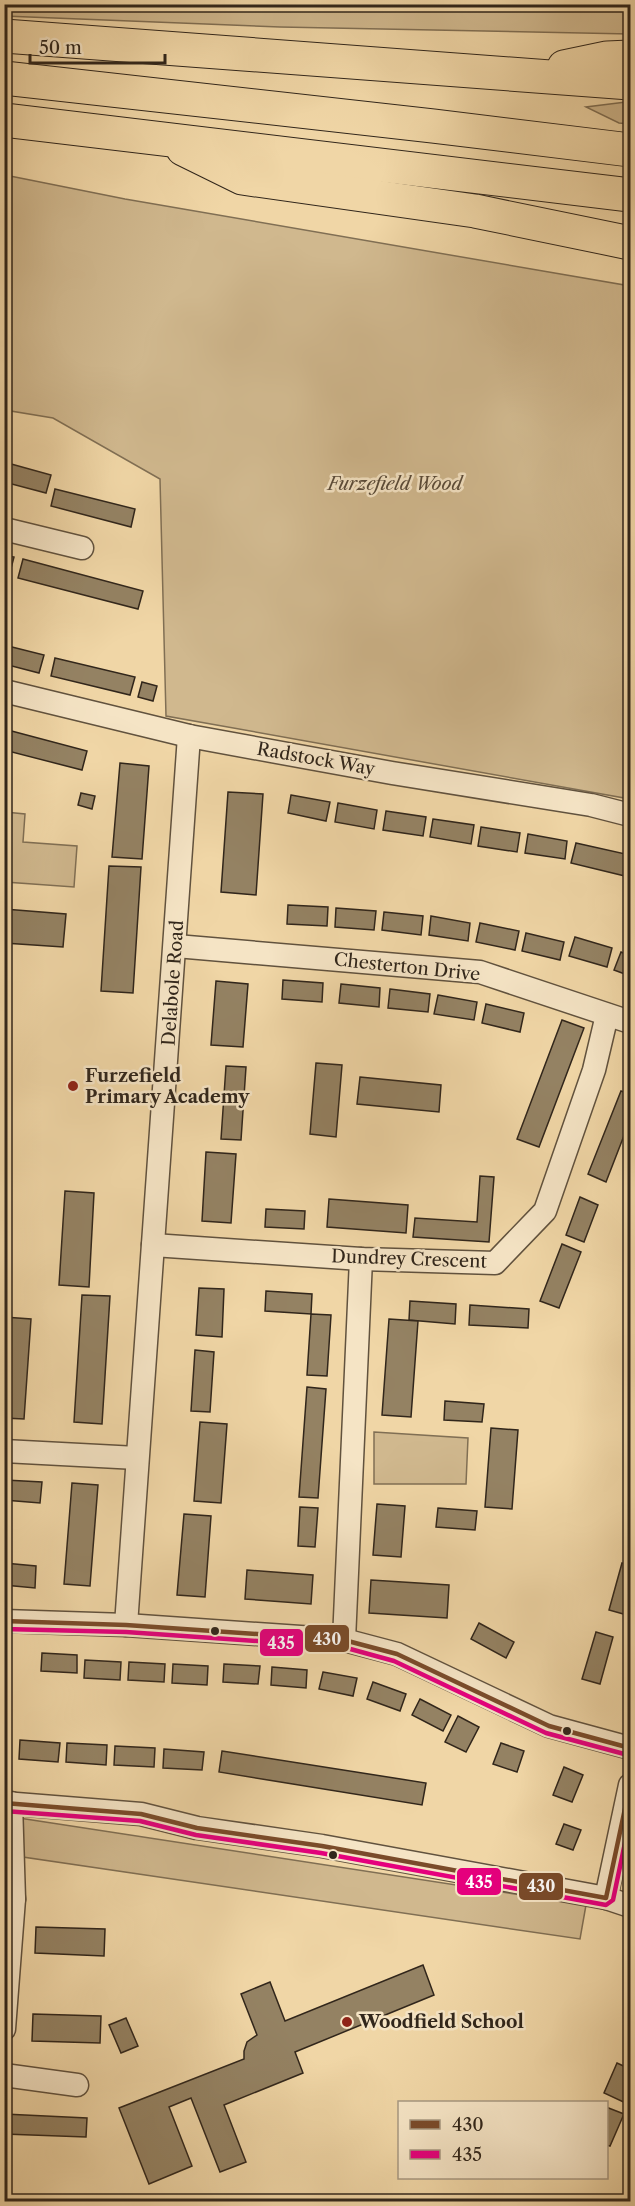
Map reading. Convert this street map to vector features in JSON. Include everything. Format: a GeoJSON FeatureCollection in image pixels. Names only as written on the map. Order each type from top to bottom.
{"type":"FeatureCollection","features":[{"type":"Feature","properties":{"kind":"highway"},"geometry":{"type":"LineString","coordinates":[[4,36],[630,82]]}},
{"type":"Feature","properties":{"kind":"highway"},"geometry":{"type":"LineString","coordinates":[[524,75],[607,58],[630,57]]}},
{"type":"Feature","properties":{"kind":"highway"},"geometry":{"type":"LineString","coordinates":[[4,78],[630,150]]}},
{"type":"Feature","properties":{"kind":"highway"},"geometry":{"type":"LineString","coordinates":[[4,120],[630,195]]}},
{"type":"Feature","properties":{"kind":"highway"},"geometry":{"type":"LineString","coordinates":[[160,138],[242,178],[475,211],[630,243]]}},
{"type":"Feature","properties":{"kind":"street"},"geometry":{"type":"LineString","coordinates":[[4,529],[82,548]]}},
{"type":"Feature","properties":{"kind":"street","name":"Radstock Way"},"geometry":{"type":"LineString","coordinates":[[4,691],[189,736],[392,773],[591,805],[630,815]]}},
{"type":"Feature","properties":{"kind":"street","name":"Delabole Road"},"geometry":{"type":"LineString","coordinates":[[126,1625],[176,946],[189,736]]}},
{"type":"Feature","properties":{"kind":"street","name":"Chesterton Drive"},"geometry":{"type":"LineString","coordinates":[[176,946],[480,972],[630,1022]]}},
{"type":"Feature","properties":{"kind":"street","name":"Dundrey Crescent"},"geometry":{"type":"LineString","coordinates":[[153,1245],[361,1259],[495,1263],[545,1211],[594,1070],[607,1014]]}},
{"type":"Feature","properties":{"kind":"street"},"geometry":{"type":"LineString","coordinates":[[344,1640],[361,1259]]}},
{"type":"Feature","properties":{"kind":"street"},"geometry":{"type":"LineString","coordinates":[[4,1451],[137,1458]]}},
{"type":"Feature","properties":{"kind":"street"},"geometry":{"type":"LineString","coordinates":[[4,1621],[126,1625],[344,1640],[397,1654],[549,1726],[630,1749]]}},
{"type":"Feature","properties":{"kind":"street"},"geometry":{"type":"LineString","coordinates":[[606,1898],[630,1785]]}},
{"type":"Feature","properties":{"kind":"street"},"geometry":{"type":"LineString","coordinates":[[4,2029],[9,1898],[8,1803],[141,1814],[197,1828],[322,1846],[606,1898],[630,1906]]}},
{"type":"Feature","properties":{"kind":"street"},"geometry":{"type":"LineString","coordinates":[[4,2075],[77,2085]]}},
{"type":"Feature","properties":{"kind":"green space"},"geometry":{"type":"Polygon","coordinates":[[[5,4],[630,4],[630,34],[280,27],[4,16],[5,4]]]}},
{"type":"Feature","properties":{"kind":"green space"},"geometry":{"type":"Polygon","coordinates":[[[630,102],[630,124],[619,123],[586,107],[630,102]]]}},
{"type":"Feature","properties":{"kind":"green space","name":"Furzefield Wood"},"geometry":{"type":"Polygon","coordinates":[[[5,175],[125,199],[630,286],[630,799],[166,716],[160,479],[53,418],[5,410],[5,175]]]}},
{"type":"Feature","properties":{"kind":"green space"},"geometry":{"type":"Polygon","coordinates":[[[5,812],[25,814],[23,842],[77,846],[74,887],[5,882],[5,812]]]}},
{"type":"Feature","properties":{"kind":"green space"},"geometry":{"type":"Polygon","coordinates":[[[374,1432],[468,1438],[466,1484],[374,1484],[374,1432]]]}},
{"type":"Feature","properties":{"kind":"green space"},"geometry":{"type":"Polygon","coordinates":[[[19,1818],[586,1905],[580,1939],[23,1857],[19,1818]]]}},
{"type":"Feature","properties":{"kind":"building"},"geometry":{"type":"Polygon","coordinates":[[[4,462],[51,475],[46,493],[4,482],[4,462]]]}},
{"type":"Feature","properties":{"kind":"building"},"geometry":{"type":"Polygon","coordinates":[[[55,489],[135,509],[131,527],[51,506],[55,489]]]}},
{"type":"Feature","properties":{"kind":"building"},"geometry":{"type":"Polygon","coordinates":[[[4,555],[14,557],[9,576],[4,575],[4,555]]]}},
{"type":"Feature","properties":{"kind":"building"},"geometry":{"type":"Polygon","coordinates":[[[23,559],[143,591],[138,609],[18,578],[23,559]]]}},
{"type":"Feature","properties":{"kind":"building"},"geometry":{"type":"Polygon","coordinates":[[[4,645],[44,655],[39,673],[4,664],[4,645]]]}},
{"type":"Feature","properties":{"kind":"building"},"geometry":{"type":"Polygon","coordinates":[[[55,658],[135,677],[130,695],[51,676],[55,658]]]}},
{"type":"Feature","properties":{"kind":"building"},"geometry":{"type":"Polygon","coordinates":[[[142,682],[157,686],[153,701],[138,697],[142,682]]]}},
{"type":"Feature","properties":{"kind":"building"},"geometry":{"type":"Polygon","coordinates":[[[4,729],[87,751],[82,770],[4,750],[4,729]]]}},
{"type":"Feature","properties":{"kind":"building"},"geometry":{"type":"Polygon","coordinates":[[[120,763],[149,766],[142,859],[112,857],[120,763]]]}},
{"type":"Feature","properties":{"kind":"building"},"geometry":{"type":"Polygon","coordinates":[[[228,792],[263,794],[256,895],[221,892],[228,792]]]}},
{"type":"Feature","properties":{"kind":"building"},"geometry":{"type":"Polygon","coordinates":[[[81,793],[95,796],[92,809],[78,805],[81,793]]]}},
{"type":"Feature","properties":{"kind":"building"},"geometry":{"type":"Polygon","coordinates":[[[291,795],[330,802],[326,821],[288,813],[291,795]]]}},
{"type":"Feature","properties":{"kind":"building"},"geometry":{"type":"Polygon","coordinates":[[[338,803],[377,810],[374,829],[335,822],[338,803]]]}},
{"type":"Feature","properties":{"kind":"building"},"geometry":{"type":"Polygon","coordinates":[[[386,811],[426,817],[423,836],[383,830],[386,811]]]}},
{"type":"Feature","properties":{"kind":"building"},"geometry":{"type":"Polygon","coordinates":[[[433,819],[474,825],[471,844],[430,837],[433,819]]]}},
{"type":"Feature","properties":{"kind":"building"},"geometry":{"type":"Polygon","coordinates":[[[481,827],[520,833],[517,852],[478,846],[481,827]]]}},
{"type":"Feature","properties":{"kind":"building"},"geometry":{"type":"Polygon","coordinates":[[[528,834],[567,841],[565,859],[525,853],[528,834]]]}},
{"type":"Feature","properties":{"kind":"building"},"geometry":{"type":"Polygon","coordinates":[[[576,843],[630,855],[629,877],[571,863],[576,843]]]}},
{"type":"Feature","properties":{"kind":"building"},"geometry":{"type":"Polygon","coordinates":[[[109,866],[141,867],[133,993],[101,991],[109,866]]]}},
{"type":"Feature","properties":{"kind":"building"},"geometry":{"type":"Polygon","coordinates":[[[288,905],[328,907],[327,926],[287,924],[288,905]]]}},
{"type":"Feature","properties":{"kind":"building"},"geometry":{"type":"Polygon","coordinates":[[[336,908],[376,911],[374,930],[335,927],[336,908]]]}},
{"type":"Feature","properties":{"kind":"building"},"geometry":{"type":"Polygon","coordinates":[[[4,909],[66,914],[63,947],[4,943],[4,909]]]}},
{"type":"Feature","properties":{"kind":"building"},"geometry":{"type":"Polygon","coordinates":[[[384,912],[423,916],[421,935],[382,930],[384,912]]]}},
{"type":"Feature","properties":{"kind":"building"},"geometry":{"type":"Polygon","coordinates":[[[431,916],[470,923],[468,941],[429,935],[431,916]]]}},
{"type":"Feature","properties":{"kind":"building"},"geometry":{"type":"Polygon","coordinates":[[[480,923],[519,931],[515,950],[476,942],[480,923]]]}},
{"type":"Feature","properties":{"kind":"building"},"geometry":{"type":"Polygon","coordinates":[[[526,933],[564,942],[560,960],[522,951],[526,933]]]}},
{"type":"Feature","properties":{"kind":"building"},"geometry":{"type":"Polygon","coordinates":[[[575,937],[612,948],[607,967],[569,956],[575,937]]]}},
{"type":"Feature","properties":{"kind":"building"},"geometry":{"type":"Polygon","coordinates":[[[621,952],[630,956],[630,976],[614,970],[621,952]]]}},
{"type":"Feature","properties":{"kind":"building"},"geometry":{"type":"Polygon","coordinates":[[[283,980],[323,983],[322,1002],[282,999],[283,980]]]}},
{"type":"Feature","properties":{"kind":"building"},"geometry":{"type":"Polygon","coordinates":[[[216,981],[248,984],[243,1047],[211,1045],[216,981]]]}},
{"type":"Feature","properties":{"kind":"building"},"geometry":{"type":"Polygon","coordinates":[[[341,984],[380,988],[379,1007],[339,1003],[341,984]]]}},
{"type":"Feature","properties":{"kind":"building"},"geometry":{"type":"Polygon","coordinates":[[[390,989],[430,994],[428,1012],[388,1008],[390,989]]]}},
{"type":"Feature","properties":{"kind":"building"},"geometry":{"type":"Polygon","coordinates":[[[438,995],[477,1002],[474,1020],[434,1014],[438,995]]]}},
{"type":"Feature","properties":{"kind":"building"},"geometry":{"type":"Polygon","coordinates":[[[486,1004],[524,1013],[520,1032],[482,1023],[486,1004]]]}},
{"type":"Feature","properties":{"kind":"building"},"geometry":{"type":"Polygon","coordinates":[[[562,1020],[584,1028],[539,1147],[517,1139],[562,1020]]]}},
{"type":"Feature","properties":{"kind":"building"},"geometry":{"type":"Polygon","coordinates":[[[316,1063],[342,1065],[336,1137],[310,1134],[316,1063]]]}},
{"type":"Feature","properties":{"kind":"building"},"geometry":{"type":"Polygon","coordinates":[[[226,1066],[246,1067],[241,1140],[221,1139],[226,1066]]]}},
{"type":"Feature","properties":{"kind":"building"},"geometry":{"type":"Polygon","coordinates":[[[360,1077],[441,1085],[439,1112],[357,1104],[360,1077]]]}},
{"type":"Feature","properties":{"kind":"building"},"geometry":{"type":"Polygon","coordinates":[[[621,1091],[630,1094],[630,1120],[606,1182],[588,1174],[621,1091]]]}},
{"type":"Feature","properties":{"kind":"building"},"geometry":{"type":"Polygon","coordinates":[[[206,1152],[236,1154],[231,1223],[202,1221],[206,1152]]]}},
{"type":"Feature","properties":{"kind":"building"},"geometry":{"type":"Polygon","coordinates":[[[480,1176],[494,1177],[489,1242],[413,1237],[415,1218],[477,1222],[480,1176]]]}},
{"type":"Feature","properties":{"kind":"building"},"geometry":{"type":"Polygon","coordinates":[[[65,1191],[94,1193],[89,1287],[59,1285],[65,1191]]]}},
{"type":"Feature","properties":{"kind":"building"},"geometry":{"type":"Polygon","coordinates":[[[580,1197],[598,1205],[584,1242],[566,1235],[580,1197]]]}},
{"type":"Feature","properties":{"kind":"building"},"geometry":{"type":"Polygon","coordinates":[[[329,1199],[408,1205],[406,1233],[327,1227],[329,1199]]]}},
{"type":"Feature","properties":{"kind":"building"},"geometry":{"type":"Polygon","coordinates":[[[266,1209],[305,1211],[304,1229],[265,1227],[266,1209]]]}},
{"type":"Feature","properties":{"kind":"building"},"geometry":{"type":"Polygon","coordinates":[[[562,1244],[581,1252],[559,1308],[540,1301],[562,1244]]]}},
{"type":"Feature","properties":{"kind":"building"},"geometry":{"type":"Polygon","coordinates":[[[199,1288],[224,1289],[222,1337],[196,1335],[199,1288]]]}},
{"type":"Feature","properties":{"kind":"building"},"geometry":{"type":"Polygon","coordinates":[[[266,1291],[312,1294],[311,1314],[265,1311],[266,1291]]]}},
{"type":"Feature","properties":{"kind":"building"},"geometry":{"type":"Polygon","coordinates":[[[82,1295],[110,1296],[102,1424],[74,1422],[82,1295]]]}},
{"type":"Feature","properties":{"kind":"building"},"geometry":{"type":"Polygon","coordinates":[[[410,1301],[456,1304],[455,1324],[409,1320],[410,1301]]]}},
{"type":"Feature","properties":{"kind":"building"},"geometry":{"type":"Polygon","coordinates":[[[470,1305],[529,1309],[528,1328],[469,1325],[470,1305]]]}},
{"type":"Feature","properties":{"kind":"building"},"geometry":{"type":"Polygon","coordinates":[[[311,1314],[331,1315],[327,1376],[307,1375],[311,1314]]]}},
{"type":"Feature","properties":{"kind":"building"},"geometry":{"type":"Polygon","coordinates":[[[4,1317],[31,1319],[24,1419],[4,1418],[4,1317]]]}},
{"type":"Feature","properties":{"kind":"building"},"geometry":{"type":"Polygon","coordinates":[[[389,1319],[418,1321],[411,1417],[382,1415],[389,1319]]]}},
{"type":"Feature","properties":{"kind":"building"},"geometry":{"type":"Polygon","coordinates":[[[195,1350],[214,1352],[210,1412],[191,1411],[195,1350]]]}},
{"type":"Feature","properties":{"kind":"building"},"geometry":{"type":"Polygon","coordinates":[[[307,1387],[326,1389],[318,1498],[299,1497],[307,1387]]]}},
{"type":"Feature","properties":{"kind":"building"},"geometry":{"type":"Polygon","coordinates":[[[445,1401],[484,1404],[482,1422],[444,1420],[445,1401]]]}},
{"type":"Feature","properties":{"kind":"building"},"geometry":{"type":"Polygon","coordinates":[[[200,1422],[227,1424],[221,1503],[194,1501],[200,1422]]]}},
{"type":"Feature","properties":{"kind":"building"},"geometry":{"type":"Polygon","coordinates":[[[491,1428],[518,1430],[512,1509],[485,1507],[491,1428]]]}},
{"type":"Feature","properties":{"kind":"building"},"geometry":{"type":"Polygon","coordinates":[[[5,1480],[42,1482],[40,1503],[4,1500],[5,1480]]]}},
{"type":"Feature","properties":{"kind":"building"},"geometry":{"type":"Polygon","coordinates":[[[72,1483],[98,1485],[90,1586],[64,1584],[72,1483]]]}},
{"type":"Feature","properties":{"kind":"building"},"geometry":{"type":"Polygon","coordinates":[[[377,1504],[405,1506],[401,1557],[373,1555],[377,1504]]]}},
{"type":"Feature","properties":{"kind":"building"},"geometry":{"type":"Polygon","coordinates":[[[300,1507],[318,1508],[315,1547],[298,1546],[300,1507]]]}},
{"type":"Feature","properties":{"kind":"building"},"geometry":{"type":"Polygon","coordinates":[[[438,1508],[477,1511],[475,1530],[436,1527],[438,1508]]]}},
{"type":"Feature","properties":{"kind":"building"},"geometry":{"type":"Polygon","coordinates":[[[184,1514],[211,1516],[205,1597],[177,1595],[184,1514]]]}},
{"type":"Feature","properties":{"kind":"building"},"geometry":{"type":"Polygon","coordinates":[[[4,1563],[36,1566],[35,1588],[4,1585],[4,1563]]]}},
{"type":"Feature","properties":{"kind":"building"},"geometry":{"type":"Polygon","coordinates":[[[622,1563],[630,1565],[630,1601],[627,1615],[609,1610],[622,1563]]]}},
{"type":"Feature","properties":{"kind":"building"},"geometry":{"type":"Polygon","coordinates":[[[247,1570],[313,1575],[311,1604],[245,1599],[247,1570]]]}},
{"type":"Feature","properties":{"kind":"building"},"geometry":{"type":"Polygon","coordinates":[[[371,1580],[449,1585],[447,1618],[369,1613],[371,1580]]]}},
{"type":"Feature","properties":{"kind":"building"},"geometry":{"type":"Polygon","coordinates":[[[479,1623],[514,1642],[506,1658],[471,1639],[479,1623]]]}},
{"type":"Feature","properties":{"kind":"building"},"geometry":{"type":"Polygon","coordinates":[[[596,1632],[613,1637],[600,1684],[582,1679],[596,1632]]]}},
{"type":"Feature","properties":{"kind":"building"},"geometry":{"type":"Polygon","coordinates":[[[42,1653],[77,1655],[77,1673],[41,1671],[42,1653]]]}},
{"type":"Feature","properties":{"kind":"building"},"geometry":{"type":"Polygon","coordinates":[[[85,1660],[121,1662],[120,1680],[84,1678],[85,1660]]]}},
{"type":"Feature","properties":{"kind":"building"},"geometry":{"type":"Polygon","coordinates":[[[129,1662],[165,1664],[164,1682],[128,1680],[129,1662]]]}},
{"type":"Feature","properties":{"kind":"building"},"geometry":{"type":"Polygon","coordinates":[[[173,1664],[208,1666],[207,1685],[172,1683],[173,1664]]]}},
{"type":"Feature","properties":{"kind":"building"},"geometry":{"type":"Polygon","coordinates":[[[224,1664],[260,1666],[258,1684],[223,1682],[224,1664]]]}},
{"type":"Feature","properties":{"kind":"building"},"geometry":{"type":"Polygon","coordinates":[[[272,1667],[307,1670],[306,1688],[271,1685],[272,1667]]]}},
{"type":"Feature","properties":{"kind":"building"},"geometry":{"type":"Polygon","coordinates":[[[323,1672],[357,1678],[353,1696],[319,1689],[323,1672]]]}},
{"type":"Feature","properties":{"kind":"building"},"geometry":{"type":"Polygon","coordinates":[[[373,1682],[406,1694],[400,1711],[367,1699],[373,1682]]]}},
{"type":"Feature","properties":{"kind":"building"},"geometry":{"type":"Polygon","coordinates":[[[420,1699],[451,1715],[443,1731],[412,1715],[420,1699]]]}},
{"type":"Feature","properties":{"kind":"building"},"geometry":{"type":"Polygon","coordinates":[[[458,1716],[479,1727],[466,1752],[445,1742],[458,1716]]]}},
{"type":"Feature","properties":{"kind":"building"},"geometry":{"type":"Polygon","coordinates":[[[4,1739],[11,1740],[10,1759],[4,1758],[4,1739]]]}},
{"type":"Feature","properties":{"kind":"building"},"geometry":{"type":"Polygon","coordinates":[[[20,1740],[60,1743],[58,1762],[19,1759],[20,1740]]]}},
{"type":"Feature","properties":{"kind":"building"},"geometry":{"type":"Polygon","coordinates":[[[67,1743],[107,1745],[106,1765],[66,1762],[67,1743]]]}},
{"type":"Feature","properties":{"kind":"building"},"geometry":{"type":"Polygon","coordinates":[[[501,1743],[524,1751],[517,1772],[493,1764],[501,1743]]]}},
{"type":"Feature","properties":{"kind":"building"},"geometry":{"type":"Polygon","coordinates":[[[115,1746],[155,1748],[154,1767],[114,1765],[115,1746]]]}},
{"type":"Feature","properties":{"kind":"building"},"geometry":{"type":"Polygon","coordinates":[[[164,1749],[204,1752],[202,1770],[163,1768],[164,1749]]]}},
{"type":"Feature","properties":{"kind":"building"},"geometry":{"type":"Polygon","coordinates":[[[222,1751],[426,1783],[422,1805],[219,1772],[222,1751]]]}},
{"type":"Feature","properties":{"kind":"building"},"geometry":{"type":"Polygon","coordinates":[[[564,1767],[583,1775],[572,1802],[553,1795],[564,1767]]]}},
{"type":"Feature","properties":{"kind":"building"},"geometry":{"type":"Polygon","coordinates":[[[564,1824],[581,1830],[573,1850],[556,1844],[564,1824]]]}},
{"type":"Feature","properties":{"kind":"building"},"geometry":{"type":"Polygon","coordinates":[[[36,1927],[105,1929],[104,1956],[35,1953],[36,1927]]]}},
{"type":"Feature","properties":{"kind":"building"},"geometry":{"type":"Polygon","coordinates":[[[423,1965],[434,1995],[295,2052],[303,2073],[224,2105],[246,2162],[220,2172],[191,2098],[169,2107],[192,2166],[149,2184],[119,2108],[244,2059],[247,2042],[257,2035],[241,1994],[270,1982],[285,2021],[423,1965]]]}},
{"type":"Feature","properties":{"kind":"building"},"geometry":{"type":"Polygon","coordinates":[[[33,2014],[101,2016],[100,2043],[32,2041],[33,2014]]]}},
{"type":"Feature","properties":{"kind":"building"},"geometry":{"type":"Polygon","coordinates":[[[126,2018],[138,2046],[121,2053],[109,2025],[126,2018]]]}},
{"type":"Feature","properties":{"kind":"building"},"geometry":{"type":"Polygon","coordinates":[[[630,2038],[630,2056],[624,2053],[630,2038]]]}},
{"type":"Feature","properties":{"kind":"building"},"geometry":{"type":"Polygon","coordinates":[[[617,2063],[630,2069],[630,2105],[604,2093],[617,2063]]]}},
{"type":"Feature","properties":{"kind":"building"},"geometry":{"type":"Polygon","coordinates":[[[608,2108],[624,2114],[610,2146],[608,2146],[608,2108]]]}},
{"type":"Feature","properties":{"kind":"building"},"geometry":{"type":"Polygon","coordinates":[[[4,2114],[87,2118],[86,2137],[4,2134],[4,2114]]]}},
{"type":"Feature","properties":{"kind":"transit line","name":"430"},"geometry":{"type":"LineString","coordinates":[[4,1621],[126,1625],[344,1640],[397,1654],[549,1726],[630,1748]]}},
{"type":"Feature","properties":{"kind":"transit line","name":"435"},"geometry":{"type":"LineString","coordinates":[[4,1629],[126,1632],[343,1647],[394,1661],[546,1733],[628,1755]]}},
{"type":"Feature","properties":{"kind":"transit line","name":"430"},"geometry":{"type":"LineString","coordinates":[[4,1803],[141,1814],[197,1828],[322,1846],[606,1898],[630,1785]]}},
{"type":"Feature","properties":{"kind":"transit line","name":"435"},"geometry":{"type":"LineString","coordinates":[[4,1811],[140,1821],[196,1835],[321,1853],[606,1905],[613,1900],[630,1819]]}},
{"type":"Feature","properties":{"kind":"place","name":"Furzefield Primary Academy"},"geometry":{"type":"Point","coordinates":[73,1086]}},
{"type":"Feature","properties":{"kind":"place","name":"Woodfield School"},"geometry":{"type":"Point","coordinates":[347,2022]}}]}
